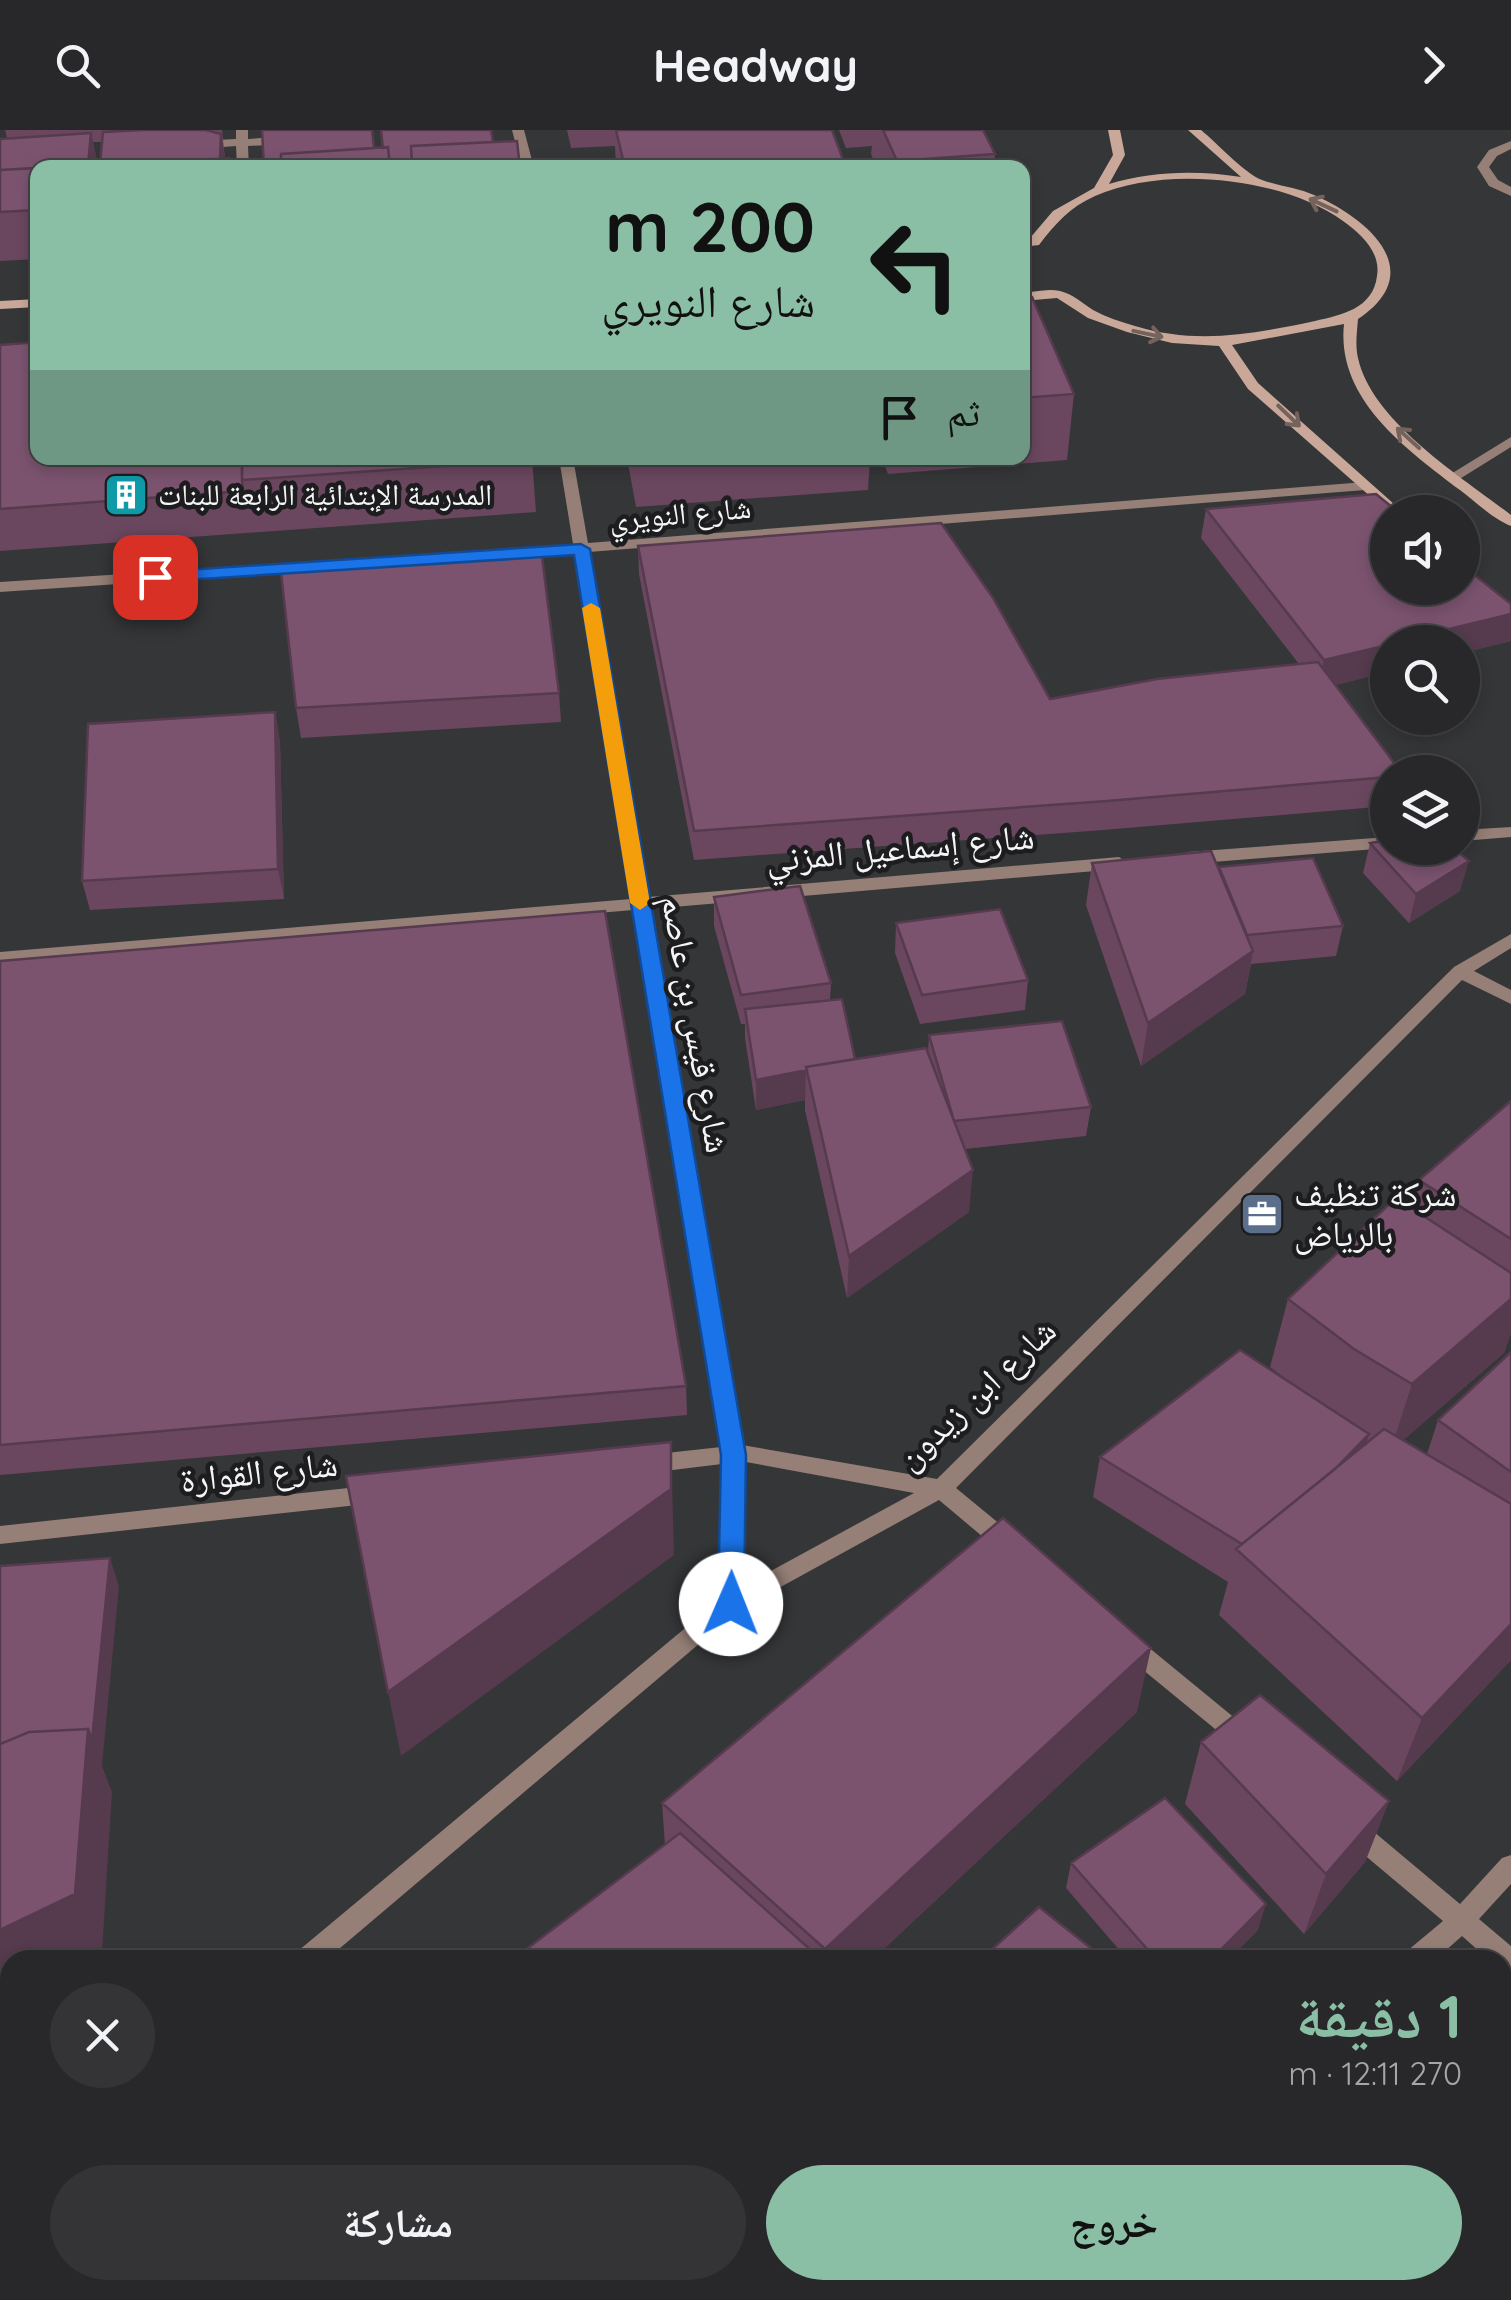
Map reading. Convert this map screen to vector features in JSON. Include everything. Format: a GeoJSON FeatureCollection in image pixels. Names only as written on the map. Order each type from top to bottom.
{"type":"FeatureCollection","features":[{"type":"Feature","properties":{"kind":"main road"},"geometry":{"type":"LineString","coordinates":[[1100,189],[1120,155],[1114,130]]}},
{"type":"Feature","properties":{"kind":"main road"},"geometry":{"type":"LineString","coordinates":[[1194,130],[1256,182]]}},
{"type":"Feature","properties":{"kind":"main road"},"geometry":{"type":"LineString","coordinates":[[1030,240],[1064,205],[1100,189],[1144,179],[1193,176],[1256,182],[1330,206],[1360,226],[1380,249],[1385,273],[1376,296],[1352,317],[1225,344],[1176,340],[1130,330],[1090,314],[1060,295],[1030,297]]}},
{"type":"Feature","properties":{"kind":"main road"},"geometry":{"type":"LineString","coordinates":[[0,305],[30,303]]}},
{"type":"Feature","properties":{"kind":"main road"},"geometry":{"type":"LineString","coordinates":[[1352,317],[1349,341],[1353,366],[1386,418],[1511,522]]}},
{"type":"Feature","properties":{"kind":"main road"},"geometry":{"type":"LineString","coordinates":[[1225,344],[1254,386],[1376,495]]}},
{"type":"Feature","properties":{"kind":"street"},"geometry":{"type":"LineString","coordinates":[[518,130],[526,160]]}},
{"type":"Feature","properties":{"kind":"street"},"geometry":{"type":"LineString","coordinates":[[187,146],[243,136],[299,139]]}},
{"type":"Feature","properties":{"kind":"street"},"geometry":{"type":"LineString","coordinates":[[1511,144],[1493,153],[1483,167],[1493,183],[1511,192]]}},
{"type":"Feature","properties":{"kind":"street"},"geometry":{"type":"LineString","coordinates":[[1453,477],[1511,442]]}},
{"type":"Feature","properties":{"kind":"street","name":"شارع قيس بن عاصم"},"geometry":{"type":"LineString","coordinates":[[567,465],[733,1455],[731,1604]]}},
{"type":"Feature","properties":{"kind":"street","name":"شارع النويري"},"geometry":{"type":"LineString","coordinates":[[504,554],[1365,486]]}},
{"type":"Feature","properties":{"kind":"street"},"geometry":{"type":"LineString","coordinates":[[0,587],[465,557]]}},
{"type":"Feature","properties":{"kind":"street"},"geometry":{"type":"LineString","coordinates":[[1480,835],[1511,832]]}},
{"type":"Feature","properties":{"kind":"street"},"geometry":{"type":"LineString","coordinates":[[1171,859],[1370,843]]}},
{"type":"Feature","properties":{"kind":"street","name":"شارع إسماعيل المزني"},"geometry":{"type":"LineString","coordinates":[[0,958],[1132,862]]}},
{"type":"Feature","properties":{"kind":"street","name":"شارع ابن زيدون"},"geometry":{"type":"LineString","coordinates":[[319,1950],[731,1604],[940,1488],[1460,971],[1511,940]]}},
{"type":"Feature","properties":{"kind":"street"},"geometry":{"type":"LineString","coordinates":[[1460,971],[1511,998]]}},
{"type":"Feature","properties":{"kind":"street"},"geometry":{"type":"LineString","coordinates":[[634,1466],[746,1453],[940,1488],[1032,1565]]}},
{"type":"Feature","properties":{"kind":"street","name":"شارع القوارة"},"geometry":{"type":"LineString","coordinates":[[0,1536],[396,1492]]}},
{"type":"Feature","properties":{"kind":"street"},"geometry":{"type":"LineString","coordinates":[[1109,1628],[1263,1755]]}},
{"type":"Feature","properties":{"kind":"street"},"geometry":{"type":"LineString","coordinates":[[1339,1818],[1497,1950]]}},
{"type":"Feature","properties":{"kind":"street"},"geometry":{"type":"LineString","coordinates":[[1428,1950],[1462,1920],[1511,1866]]}},
{"type":"Feature","properties":{"kind":"building"},"geometry":{"type":"Polygon","coordinates":[[[206,130],[221,134],[220,159],[100,160],[103,132],[206,130]]]}},
{"type":"Feature","properties":{"kind":"building"},"geometry":{"type":"Polygon","coordinates":[[[262,130],[372,130],[374,148],[281,154],[281,160],[264,160],[262,130]]]}},
{"type":"Feature","properties":{"kind":"building"},"geometry":{"type":"Polygon","coordinates":[[[381,130],[491,130],[493,142],[411,146],[412,160],[389,160],[388,147],[383,148],[381,130]]]}},
{"type":"Feature","properties":{"kind":"building"},"geometry":{"type":"Polygon","coordinates":[[[616,130],[832,130],[843,160],[623,160],[616,130]]]}},
{"type":"Feature","properties":{"kind":"building"},"geometry":{"type":"Polygon","coordinates":[[[883,130],[983,130],[995,154],[911,160],[897,160],[883,130]]]}},
{"type":"Feature","properties":{"kind":"building"},"geometry":{"type":"Polygon","coordinates":[[[91,133],[88,160],[30,160],[30,168],[0,170],[0,139],[91,133]]]}},
{"type":"Feature","properties":{"kind":"building"},"geometry":{"type":"Polygon","coordinates":[[[517,141],[519,160],[412,160],[411,146],[517,141]]]}},
{"type":"Feature","properties":{"kind":"building"},"geometry":{"type":"Polygon","coordinates":[[[388,147],[389,160],[281,160],[281,154],[388,147]]]}},
{"type":"Feature","properties":{"kind":"building"},"geometry":{"type":"Polygon","coordinates":[[[30,168],[30,210],[0,212],[0,170],[30,168]]]}},
{"type":"Feature","properties":{"kind":"building"},"geometry":{"type":"Polygon","coordinates":[[[1032,297],[1074,394],[1030,397],[1032,297]]]}},
{"type":"Feature","properties":{"kind":"building"},"geometry":{"type":"Polygon","coordinates":[[[30,343],[30,465],[242,465],[243,491],[0,509],[0,345],[30,343]]]}},
{"type":"Feature","properties":{"kind":"building"},"geometry":{"type":"Polygon","coordinates":[[[242,465],[460,465],[242,480],[242,465]]]}},
{"type":"Feature","properties":{"kind":"building"},"geometry":{"type":"Polygon","coordinates":[[[1376,494],[1370,495],[1370,605],[1480,605],[1480,579],[1511,604],[1511,614],[1466,625],[1370,625],[1370,649],[1324,660],[1206,509],[1376,494]]]}},
{"type":"Feature","properties":{"kind":"building"},"geometry":{"type":"Polygon","coordinates":[[[941,523],[993,598],[1050,699],[1157,679],[1318,662],[1388,755],[1370,755],[1370,779],[694,831],[638,546],[941,523]]]}},
{"type":"Feature","properties":{"kind":"building"},"geometry":{"type":"Polygon","coordinates":[[[541,548],[559,693],[296,708],[281,573],[541,548]]]}},
{"type":"Feature","properties":{"kind":"building"},"geometry":{"type":"Polygon","coordinates":[[[275,712],[278,869],[82,881],[88,724],[275,712]]]}},
{"type":"Feature","properties":{"kind":"building"},"geometry":{"type":"Polygon","coordinates":[[[1211,851],[1253,951],[1148,1023],[1092,863],[1211,851]]]}},
{"type":"Feature","properties":{"kind":"building"},"geometry":{"type":"Polygon","coordinates":[[[1313,858],[1343,926],[1247,935],[1219,867],[1313,858]]]}},
{"type":"Feature","properties":{"kind":"building"},"geometry":{"type":"Polygon","coordinates":[[[1390,865],[1463,865],[1416,894],[1390,865]]]}},
{"type":"Feature","properties":{"kind":"building"},"geometry":{"type":"Polygon","coordinates":[[[800,886],[831,983],[741,995],[714,897],[800,886]]]}},
{"type":"Feature","properties":{"kind":"building"},"geometry":{"type":"Polygon","coordinates":[[[1000,909],[1028,980],[922,995],[896,923],[1000,909]]]}},
{"type":"Feature","properties":{"kind":"building"},"geometry":{"type":"Polygon","coordinates":[[[605,911],[686,1386],[0,1445],[0,961],[605,911]]]}},
{"type":"Feature","properties":{"kind":"building"},"geometry":{"type":"Polygon","coordinates":[[[842,999],[855,1059],[756,1080],[745,1009],[842,999]]]}},
{"type":"Feature","properties":{"kind":"building"},"geometry":{"type":"Polygon","coordinates":[[[1062,1021],[1091,1107],[954,1121],[929,1035],[1062,1021]]]}},
{"type":"Feature","properties":{"kind":"building"},"geometry":{"type":"Polygon","coordinates":[[[926,1048],[973,1170],[849,1256],[806,1067],[926,1048]]]}},
{"type":"Feature","properties":{"kind":"building"},"geometry":{"type":"Polygon","coordinates":[[[1511,1101],[1511,1239],[1419,1180],[1511,1101]]]}},
{"type":"Feature","properties":{"kind":"building"},"geometry":{"type":"Polygon","coordinates":[[[1396,1198],[1511,1273],[1511,1299],[1412,1384],[1354,1349],[1288,1299],[1396,1198]]]}},
{"type":"Feature","properties":{"kind":"building"},"geometry":{"type":"Polygon","coordinates":[[[1240,1350],[1369,1434],[1335,1469],[1242,1544],[1100,1457],[1240,1350]]]}},
{"type":"Feature","properties":{"kind":"building"},"geometry":{"type":"Polygon","coordinates":[[[1511,1352],[1511,1472],[1438,1420],[1511,1352]]]}},
{"type":"Feature","properties":{"kind":"building"},"geometry":{"type":"Polygon","coordinates":[[[1384,1429],[1511,1504],[1511,1624],[1422,1718],[1236,1549],[1384,1429]]]}},
{"type":"Feature","properties":{"kind":"building"},"geometry":{"type":"Polygon","coordinates":[[[671,1442],[671,1489],[388,1692],[346,1476],[671,1442]]]}},
{"type":"Feature","properties":{"kind":"building"},"geometry":{"type":"Polygon","coordinates":[[[1003,1518],[1151,1648],[825,1949],[662,1803],[1003,1518]]]}},
{"type":"Feature","properties":{"kind":"building"},"geometry":{"type":"Polygon","coordinates":[[[110,1558],[92,1740],[88,1729],[29,1732],[0,1744],[0,1566],[110,1558]]]}},
{"type":"Feature","properties":{"kind":"building"},"geometry":{"type":"Polygon","coordinates":[[[1260,1695],[1389,1801],[1326,1874],[1201,1742],[1260,1695]]]}},
{"type":"Feature","properties":{"kind":"building"},"geometry":{"type":"Polygon","coordinates":[[[88,1729],[75,1894],[0,1930],[0,1744],[29,1732],[88,1729]]]}},
{"type":"Feature","properties":{"kind":"building"},"geometry":{"type":"Polygon","coordinates":[[[1165,1798],[1266,1904],[1221,1950],[1148,1950],[1071,1863],[1165,1798]]]}},
{"type":"Feature","properties":{"kind":"building"},"geometry":{"type":"Polygon","coordinates":[[[680,1833],[811,1950],[525,1950],[680,1833]]]}},
{"type":"Feature","properties":{"kind":"building"},"geometry":{"type":"Polygon","coordinates":[[[1039,1907],[1093,1950],[991,1950],[1039,1907]]]}},
{"type":"Feature","properties":{"kind":"slow traffic"},"geometry":{"type":"LineString","coordinates":[[591,608],[640,903]]}},
{"type":"Feature","properties":{"kind":"place","name":"المدرسة الإبتدائية الرابعة للبنات"},"geometry":{"type":"Point","coordinates":[126,495]}},
{"type":"Feature","properties":{"kind":"place","name":"شركة تنظيف بالرياض"},"geometry":{"type":"Point","coordinates":[1262,1214]}},
{"type":"Feature","properties":{"kind":"route"},"geometry":{"type":"LineString","coordinates":[[155,577],[581,549],[733,1455],[731,1604]]}}]}
